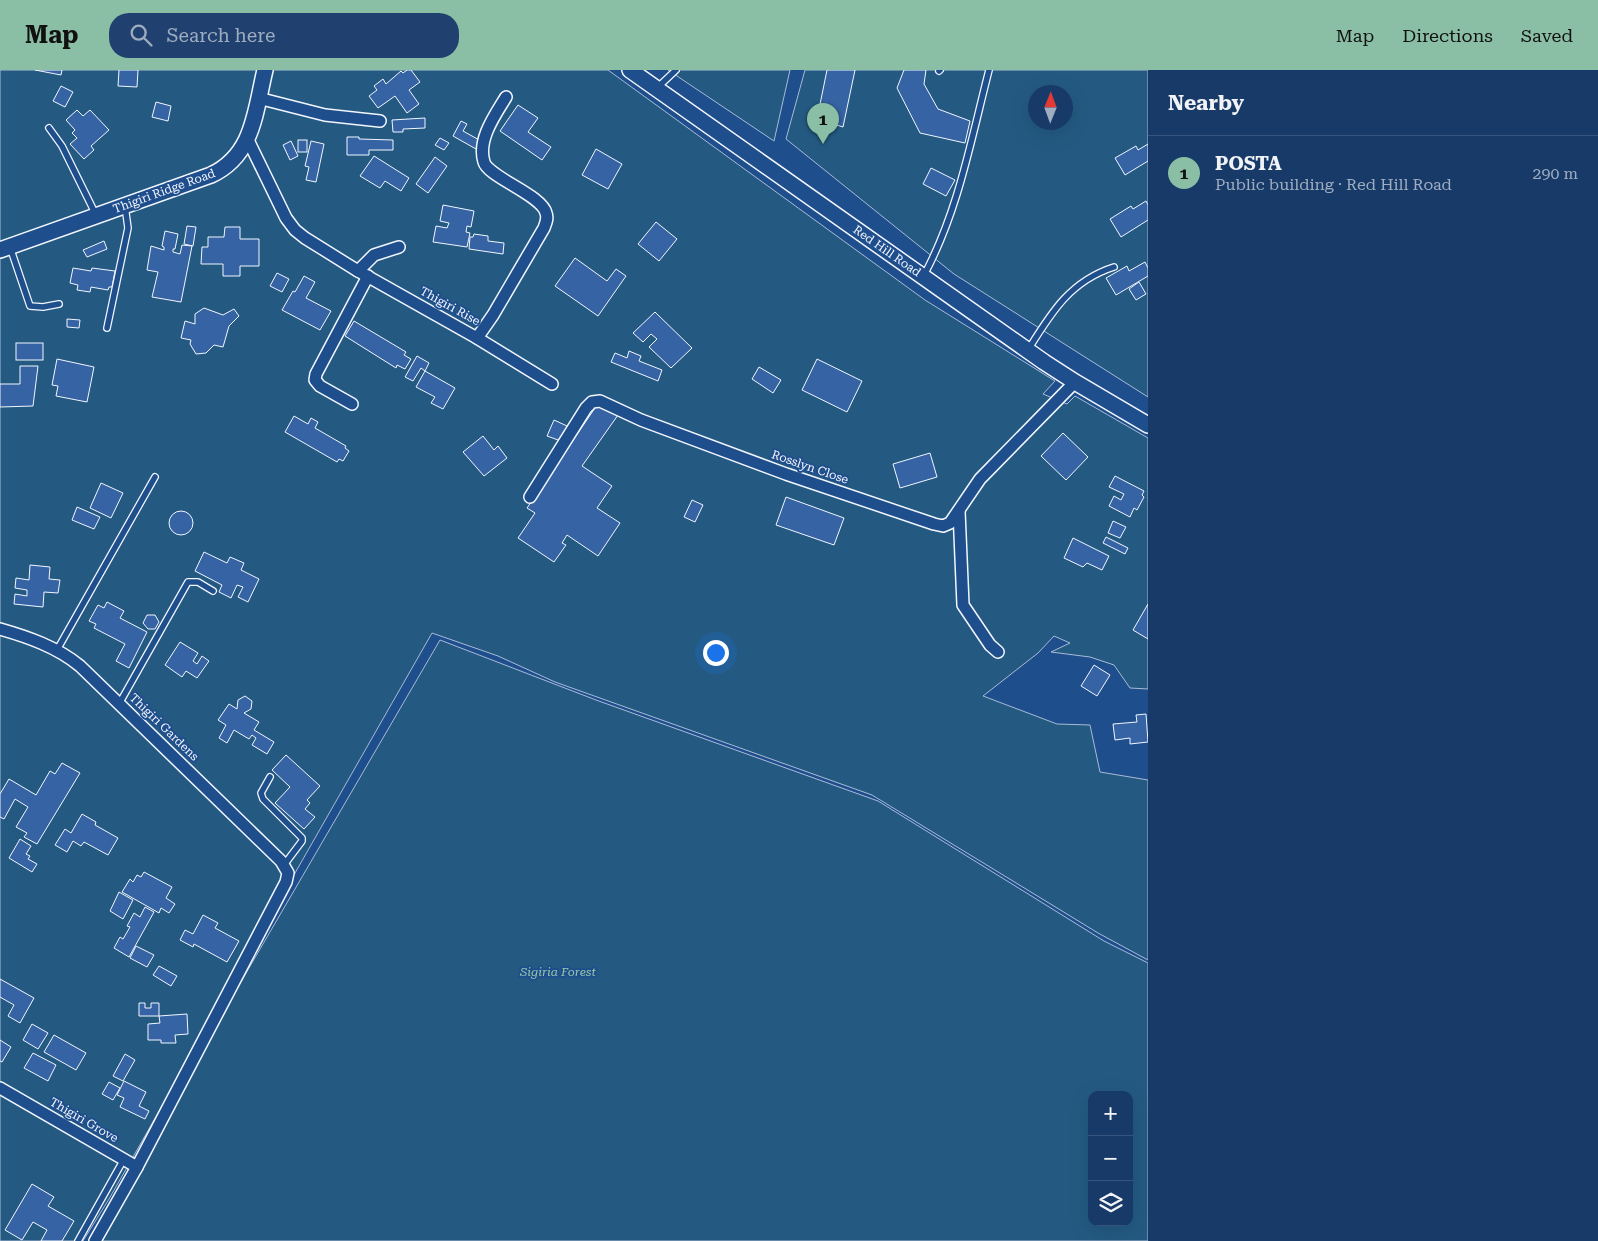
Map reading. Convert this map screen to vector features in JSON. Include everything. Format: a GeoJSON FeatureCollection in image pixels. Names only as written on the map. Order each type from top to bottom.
{"type":"FeatureCollection","features":[{"type":"Feature","properties":{"kind":"main road","name":"Thigiri Ridge Road"},"geometry":{"type":"LineString","coordinates":[[5,249],[220,171],[235,159],[248,140],[265,70]]}},
{"type":"Feature","properties":{"kind":"main road","name":"Red Hill Road"},"geometry":{"type":"LineString","coordinates":[[630,70],[1028,350],[1075,382],[1148,424]]}},
{"type":"Feature","properties":{"kind":"street","name":"Thigiri Rise"},"geometry":{"type":"LineString","coordinates":[[248,140],[286,218],[295,230],[363,273],[477,338],[493,315],[546,222],[546,210],[541,205],[486,168],[483,161],[487,128],[506,97]]}},
{"type":"Feature","properties":{"kind":"street"},"geometry":{"type":"LineString","coordinates":[[258,98],[325,115],[380,121]]}},
{"type":"Feature","properties":{"kind":"street"},"geometry":{"type":"LineString","coordinates":[[352,404],[320,386],[315,380],[316,374],[363,273],[374,256],[399,247]]}},
{"type":"Feature","properties":{"kind":"street"},"geometry":{"type":"LineString","coordinates":[[477,338],[552,384]]}},
{"type":"Feature","properties":{"kind":"street","name":"Rosslyn Close"},"geometry":{"type":"LineString","coordinates":[[530,497],[586,408],[592,402],[600,401],[641,420],[786,474],[943,526],[950,523],[980,479],[1075,382]]}},
{"type":"Feature","properties":{"kind":"street"},"geometry":{"type":"LineString","coordinates":[[959,511],[962,605],[990,645],[998,652]]}},
{"type":"Feature","properties":{"kind":"street","name":"Thigiri Gardens"},"geometry":{"type":"LineString","coordinates":[[0,629],[18,634],[57,650],[80,666],[286,869]]}},
{"type":"Feature","properties":{"kind":"street"},"geometry":{"type":"LineString","coordinates":[[95,1241],[137,1167],[286,882],[286,869]]}},
{"type":"Feature","properties":{"kind":"street","name":"Thigiri Grove"},"geometry":{"type":"LineString","coordinates":[[0,1088],[124,1159]]}},
{"type":"Feature","properties":{"kind":"street"},"geometry":{"type":"LineString","coordinates":[[124,1159],[137,1167]]}},
{"type":"Feature","properties":{"kind":"lane"},"geometry":{"type":"LineString","coordinates":[[657,89],[676,70]]}},
{"type":"Feature","properties":{"kind":"lane"},"geometry":{"type":"LineString","coordinates":[[923,277],[938,250],[960,186],[989,70]]}},
{"type":"Feature","properties":{"kind":"lane"},"geometry":{"type":"LineString","coordinates":[[50,128],[62,146],[96,215]]}},
{"type":"Feature","properties":{"kind":"lane"},"geometry":{"type":"LineString","coordinates":[[107,328],[128,228],[125,206]]}},
{"type":"Feature","properties":{"kind":"lane"},"geometry":{"type":"LineString","coordinates":[[5,249],[30,306],[44,307],[59,304]]}},
{"type":"Feature","properties":{"kind":"lane"},"geometry":{"type":"LineString","coordinates":[[1028,350],[1054,309],[1065,297],[1097,272],[1114,267]]}},
{"type":"Feature","properties":{"kind":"lane"},"geometry":{"type":"LineString","coordinates":[[57,650],[155,477]]}},
{"type":"Feature","properties":{"kind":"lane"},"geometry":{"type":"LineString","coordinates":[[119,704],[188,582],[198,582],[213,590]]}},
{"type":"Feature","properties":{"kind":"lane"},"geometry":{"type":"LineString","coordinates":[[270,777],[261,793],[263,799],[302,838],[286,869]]}},
{"type":"Feature","properties":{"kind":"lane","name":"Thigiri Grove"},"geometry":{"type":"LineString","coordinates":[[78,1241],[124,1159]]}},
{"type":"Feature","properties":{"kind":"green space"},"geometry":{"type":"Polygon","coordinates":[[[0,70],[608,70],[925,300],[1055,381],[1043,394],[1067,404],[1075,396],[1148,438],[1148,689],[1130,688],[1114,665],[1090,657],[1051,652],[1070,643],[1054,636],[1038,653],[983,696],[1057,724],[1090,725],[1100,772],[1148,780],[1148,960],[1098,933],[872,795],[555,682],[498,656],[432,633],[109,1199],[83,1241],[0,1241],[0,70]]]}},
{"type":"Feature","properties":{"kind":"green space"},"geometry":{"type":"Polygon","coordinates":[[[668,70],[790,70],[774,141],[668,70]]]}},
{"type":"Feature","properties":{"kind":"green space"},"geometry":{"type":"Polygon","coordinates":[[[805,70],[1148,70],[1148,397],[954,274],[786,139],[805,70]]]}},
{"type":"Feature","properties":{"kind":"green space","name":"Sigiria Forest"},"geometry":{"type":"Polygon","coordinates":[[[440,640],[596,700],[878,801],[1104,941],[1148,963],[1148,1241],[90,1241],[440,640]]]}},
{"type":"Feature","properties":{"kind":"building"},"geometry":{"type":"Polygon","coordinates":[[[35,70],[62,70],[61,75],[35,70]]]}},
{"type":"Feature","properties":{"kind":"building"},"geometry":{"type":"Polygon","coordinates":[[[119,70],[138,70],[137,87],[118,86],[119,70]]]}},
{"type":"Feature","properties":{"kind":"building"},"geometry":{"type":"Polygon","coordinates":[[[411,70],[420,82],[409,90],[419,104],[407,113],[395,96],[378,108],[369,96],[377,90],[374,86],[383,79],[386,84],[401,71],[403,73],[411,70]]]}},
{"type":"Feature","properties":{"kind":"building"},"geometry":{"type":"Polygon","coordinates":[[[827,70],[855,70],[843,127],[817,119],[827,70]]]}},
{"type":"Feature","properties":{"kind":"building"},"geometry":{"type":"Polygon","coordinates":[[[904,70],[926,70],[924,84],[938,109],[970,121],[965,143],[920,133],[897,88],[904,70]]]}},
{"type":"Feature","properties":{"kind":"building"},"geometry":{"type":"Polygon","coordinates":[[[61,86],[73,92],[65,107],[53,101],[61,86]]]}},
{"type":"Feature","properties":{"kind":"building"},"geometry":{"type":"Polygon","coordinates":[[[156,102],[171,106],[168,121],[152,117],[156,102]]]}},
{"type":"Feature","properties":{"kind":"building"},"geometry":{"type":"Polygon","coordinates":[[[518,105],[538,118],[528,132],[551,147],[542,160],[500,131],[518,105]]]}},
{"type":"Feature","properties":{"kind":"building"},"geometry":{"type":"Polygon","coordinates":[[[77,110],[83,116],[90,110],[109,130],[91,146],[94,150],[84,159],[70,144],[77,138],[72,133],[75,130],[66,120],[77,110]]]}},
{"type":"Feature","properties":{"kind":"building"},"geometry":{"type":"Polygon","coordinates":[[[425,118],[425,128],[403,129],[403,132],[393,132],[392,120],[425,118]]]}},
{"type":"Feature","properties":{"kind":"building"},"geometry":{"type":"Polygon","coordinates":[[[461,121],[467,124],[463,131],[481,141],[476,149],[453,136],[461,121]]]}},
{"type":"Feature","properties":{"kind":"building"},"geometry":{"type":"Polygon","coordinates":[[[347,137],[393,140],[393,150],[369,150],[369,155],[347,155],[347,137]]]}},
{"type":"Feature","properties":{"kind":"building"},"geometry":{"type":"Polygon","coordinates":[[[440,138],[449,143],[444,150],[435,145],[440,138]]]}},
{"type":"Feature","properties":{"kind":"building"},"geometry":{"type":"Polygon","coordinates":[[[298,140],[307,140],[307,152],[298,152],[298,140]]]}},
{"type":"Feature","properties":{"kind":"building"},"geometry":{"type":"Polygon","coordinates":[[[291,141],[298,156],[290,160],[283,145],[291,141]]]}},
{"type":"Feature","properties":{"kind":"building"},"geometry":{"type":"Polygon","coordinates":[[[311,141],[324,144],[316,182],[306,180],[309,167],[305,166],[311,141]]]}},
{"type":"Feature","properties":{"kind":"building"},"geometry":{"type":"Polygon","coordinates":[[[1148,144],[1148,161],[1125,175],[1115,158],[1136,146],[1138,150],[1148,144]]]}},
{"type":"Feature","properties":{"kind":"building"},"geometry":{"type":"Polygon","coordinates":[[[596,149],[622,164],[608,189],[582,175],[596,149]]]}},
{"type":"Feature","properties":{"kind":"building"},"geometry":{"type":"Polygon","coordinates":[[[374,156],[409,178],[401,191],[385,181],[380,188],[360,176],[374,156]]]}},
{"type":"Feature","properties":{"kind":"building"},"geometry":{"type":"Polygon","coordinates":[[[435,157],[447,166],[428,193],[416,184],[435,157]]]}},
{"type":"Feature","properties":{"kind":"building"},"geometry":{"type":"Polygon","coordinates":[[[931,168],[955,180],[946,196],[923,184],[931,168]]]}},
{"type":"Feature","properties":{"kind":"building"},"geometry":{"type":"Polygon","coordinates":[[[1146,201],[1148,205],[1148,220],[1121,237],[1110,219],[1131,206],[1133,209],[1146,201]]]}},
{"type":"Feature","properties":{"kind":"building"},"geometry":{"type":"Polygon","coordinates":[[[443,205],[474,211],[471,227],[467,226],[466,232],[470,233],[467,247],[433,242],[436,226],[447,228],[449,223],[440,221],[443,205]]]}},
{"type":"Feature","properties":{"kind":"building"},"geometry":{"type":"Polygon","coordinates":[[[656,222],[677,239],[659,261],[638,244],[656,222]]]}},
{"type":"Feature","properties":{"kind":"building"},"geometry":{"type":"Polygon","coordinates":[[[187,226],[196,227],[193,246],[184,244],[187,226]]]}},
{"type":"Feature","properties":{"kind":"building"},"geometry":{"type":"Polygon","coordinates":[[[225,227],[240,227],[240,239],[259,239],[259,266],[240,266],[240,276],[223,276],[223,264],[201,264],[202,247],[208,247],[208,237],[224,237],[225,227]]]}},
{"type":"Feature","properties":{"kind":"building"},"geometry":{"type":"Polygon","coordinates":[[[165,231],[178,234],[173,252],[180,254],[182,245],[192,246],[181,302],[152,297],[158,272],[147,270],[151,246],[164,250],[162,246],[165,231]]]}},
{"type":"Feature","properties":{"kind":"building"},"geometry":{"type":"Polygon","coordinates":[[[474,234],[488,236],[488,241],[504,243],[503,254],[469,249],[470,237],[473,237],[474,234]]]}},
{"type":"Feature","properties":{"kind":"building"},"geometry":{"type":"Polygon","coordinates":[[[104,241],[107,249],[87,257],[83,250],[104,241]]]}},
{"type":"Feature","properties":{"kind":"building"},"geometry":{"type":"Polygon","coordinates":[[[575,258],[607,281],[616,269],[626,276],[598,316],[555,286],[575,258]]]}},
{"type":"Feature","properties":{"kind":"building"},"geometry":{"type":"Polygon","coordinates":[[[1145,262],[1148,268],[1148,276],[1116,295],[1106,278],[1127,266],[1129,271],[1145,262]]]}},
{"type":"Feature","properties":{"kind":"building"},"geometry":{"type":"Polygon","coordinates":[[[73,268],[91,271],[92,268],[115,271],[112,287],[109,287],[108,290],[91,287],[90,292],[77,290],[78,285],[70,283],[73,268]]]}},
{"type":"Feature","properties":{"kind":"building"},"geometry":{"type":"Polygon","coordinates":[[[277,273],[289,279],[282,292],[270,286],[277,273]]]}},
{"type":"Feature","properties":{"kind":"building"},"geometry":{"type":"Polygon","coordinates":[[[304,276],[315,282],[306,298],[331,311],[320,330],[282,310],[304,276]]]}},
{"type":"Feature","properties":{"kind":"building"},"geometry":{"type":"Polygon","coordinates":[[[1139,282],[1146,294],[1136,300],[1129,289],[1139,282]]]}},
{"type":"Feature","properties":{"kind":"building"},"geometry":{"type":"Polygon","coordinates":[[[204,308],[223,315],[234,309],[239,316],[229,326],[223,347],[214,345],[206,353],[196,354],[190,344],[191,340],[181,338],[185,321],[195,324],[195,314],[204,308]]]}},
{"type":"Feature","properties":{"kind":"building"},"geometry":{"type":"Polygon","coordinates":[[[655,312],[692,348],[671,368],[649,347],[657,339],[651,334],[643,342],[633,333],[655,312]]]}},
{"type":"Feature","properties":{"kind":"building"},"geometry":{"type":"Polygon","coordinates":[[[67,319],[80,320],[79,328],[67,327],[67,319]]]}},
{"type":"Feature","properties":{"kind":"building"},"geometry":{"type":"Polygon","coordinates":[[[354,321],[406,352],[404,355],[411,359],[405,369],[397,365],[396,368],[345,336],[354,321]]]}},
{"type":"Feature","properties":{"kind":"building"},"geometry":{"type":"Polygon","coordinates":[[[16,343],[43,343],[43,360],[16,360],[16,343]]]}},
{"type":"Feature","properties":{"kind":"building"},"geometry":{"type":"Polygon","coordinates":[[[629,351],[641,356],[639,361],[662,370],[658,381],[611,362],[615,353],[627,358],[629,351]]]}},
{"type":"Feature","properties":{"kind":"building"},"geometry":{"type":"Polygon","coordinates":[[[417,356],[429,363],[425,371],[421,368],[413,381],[405,377],[417,356]]]}},
{"type":"Feature","properties":{"kind":"building"},"geometry":{"type":"Polygon","coordinates":[[[57,359],[94,367],[87,402],[56,396],[58,386],[52,385],[57,359]]]}},
{"type":"Feature","properties":{"kind":"building"},"geometry":{"type":"Polygon","coordinates":[[[817,359],[862,381],[847,412],[802,390],[817,359]]]}},
{"type":"Feature","properties":{"kind":"building"},"geometry":{"type":"Polygon","coordinates":[[[20,366],[38,366],[33,406],[0,407],[0,384],[20,384],[20,366]]]}},
{"type":"Feature","properties":{"kind":"building"},"geometry":{"type":"Polygon","coordinates":[[[759,367],[781,380],[773,393],[752,379],[759,367]]]}},
{"type":"Feature","properties":{"kind":"building"},"geometry":{"type":"Polygon","coordinates":[[[425,371],[455,388],[443,409],[431,403],[435,397],[416,387],[425,371]]]}},
{"type":"Feature","properties":{"kind":"building"},"geometry":{"type":"Polygon","coordinates":[[[599,402],[618,415],[582,466],[612,486],[597,508],[620,523],[598,556],[567,535],[562,543],[566,545],[554,562],[518,538],[535,513],[527,508],[599,402]]]}},
{"type":"Feature","properties":{"kind":"building"},"geometry":{"type":"Polygon","coordinates":[[[294,416],[308,424],[311,418],[318,422],[315,428],[346,446],[345,448],[349,451],[343,461],[339,459],[337,462],[285,432],[294,416]]]}},
{"type":"Feature","properties":{"kind":"building"},"geometry":{"type":"Polygon","coordinates":[[[554,420],[567,426],[561,441],[547,436],[554,420]]]}},
{"type":"Feature","properties":{"kind":"building"},"geometry":{"type":"Polygon","coordinates":[[[1063,433],[1088,457],[1066,480],[1041,456],[1063,433]]]}},
{"type":"Feature","properties":{"kind":"building"},"geometry":{"type":"Polygon","coordinates":[[[483,436],[494,450],[498,446],[507,458],[484,476],[463,452],[483,436]]]}},
{"type":"Feature","properties":{"kind":"building"},"geometry":{"type":"Polygon","coordinates":[[[930,453],[937,477],[900,488],[893,464],[930,453]]]}},
{"type":"Feature","properties":{"kind":"building"},"geometry":{"type":"Polygon","coordinates":[[[1115,476],[1144,491],[1142,495],[1144,497],[1137,510],[1134,508],[1130,517],[1109,506],[1114,496],[1121,500],[1124,494],[1109,487],[1115,476]]]}},
{"type":"Feature","properties":{"kind":"building"},"geometry":{"type":"Polygon","coordinates":[[[101,483],[123,493],[111,518],[90,508],[101,483]]]}},
{"type":"Feature","properties":{"kind":"building"},"geometry":{"type":"Polygon","coordinates":[[[786,497],[844,518],[834,545],[776,525],[786,497]]]}},
{"type":"Feature","properties":{"kind":"building"},"geometry":{"type":"Polygon","coordinates":[[[692,500],[703,505],[695,522],[684,517],[692,500]]]}},
{"type":"Feature","properties":{"kind":"building"},"geometry":{"type":"Polygon","coordinates":[[[77,507],[100,517],[94,529],[72,520],[77,507]]]}},
{"type":"Feature","properties":{"kind":"building"},"geometry":{"type":"Polygon","coordinates":[[[181,511],[189,515],[193,523],[189,531],[181,535],[173,531],[169,523],[173,515],[181,511]]]}},
{"type":"Feature","properties":{"kind":"building"},"geometry":{"type":"Polygon","coordinates":[[[1113,521],[1126,527],[1120,538],[1108,533],[1113,521]]]}},
{"type":"Feature","properties":{"kind":"building"},"geometry":{"type":"Polygon","coordinates":[[[1106,537],[1128,548],[1125,554],[1103,543],[1106,537]]]}},
{"type":"Feature","properties":{"kind":"building"},"geometry":{"type":"Polygon","coordinates":[[[1073,538],[1109,556],[1102,570],[1087,563],[1083,567],[1064,558],[1073,538]]]}},
{"type":"Feature","properties":{"kind":"building"},"geometry":{"type":"Polygon","coordinates":[[[204,552],[227,563],[230,557],[244,563],[241,570],[259,579],[248,602],[238,597],[243,587],[237,585],[231,598],[219,592],[222,585],[195,571],[204,552]]]}},
{"type":"Feature","properties":{"kind":"building"},"geometry":{"type":"Polygon","coordinates":[[[30,565],[50,567],[49,579],[60,580],[58,593],[44,592],[43,607],[14,604],[15,594],[27,596],[27,590],[15,588],[16,578],[29,580],[30,565]]]}},
{"type":"Feature","properties":{"kind":"building"},"geometry":{"type":"Polygon","coordinates":[[[107,602],[124,611],[120,618],[147,632],[129,668],[116,661],[125,644],[94,628],[96,624],[89,621],[98,605],[104,608],[107,602]]]}},
{"type":"Feature","properties":{"kind":"building"},"geometry":{"type":"Polygon","coordinates":[[[1148,604],[1148,639],[1133,630],[1148,604]]]}},
{"type":"Feature","properties":{"kind":"building"},"geometry":{"type":"Polygon","coordinates":[[[147,615],[155,615],[159,622],[155,629],[148,629],[143,623],[147,615]]]}},
{"type":"Feature","properties":{"kind":"building"},"geometry":{"type":"Polygon","coordinates":[[[180,642],[198,653],[193,661],[197,664],[202,656],[209,661],[197,678],[186,671],[182,677],[165,665],[180,642]]]}},
{"type":"Feature","properties":{"kind":"building"},"geometry":{"type":"Polygon","coordinates":[[[1094,665],[1110,675],[1097,696],[1081,686],[1094,665]]]}},
{"type":"Feature","properties":{"kind":"building"},"geometry":{"type":"Polygon","coordinates":[[[245,696],[252,701],[251,709],[244,713],[259,722],[254,730],[274,742],[267,754],[252,745],[256,738],[252,735],[249,739],[234,730],[227,743],[219,738],[226,725],[218,720],[229,704],[237,709],[238,700],[245,696]]]}},
{"type":"Feature","properties":{"kind":"building"},"geometry":{"type":"Polygon","coordinates":[[[1146,714],[1148,742],[1130,744],[1130,738],[1115,740],[1113,724],[1137,722],[1136,715],[1146,714]]]}},
{"type":"Feature","properties":{"kind":"building"},"geometry":{"type":"Polygon","coordinates":[[[286,755],[320,786],[307,800],[310,803],[305,809],[315,817],[304,829],[275,803],[290,787],[272,770],[286,755]]]}},
{"type":"Feature","properties":{"kind":"building"},"geometry":{"type":"Polygon","coordinates":[[[62,763],[80,773],[37,844],[24,837],[27,833],[16,827],[28,807],[15,799],[4,819],[0,817],[0,794],[9,779],[36,795],[50,771],[55,774],[62,763]]]}},
{"type":"Feature","properties":{"kind":"building"},"geometry":{"type":"Polygon","coordinates":[[[82,814],[96,822],[95,825],[118,838],[108,855],[84,842],[81,846],[73,841],[67,852],[55,845],[65,829],[71,833],[82,814]]]}},
{"type":"Feature","properties":{"kind":"building"},"geometry":{"type":"Polygon","coordinates":[[[20,839],[31,846],[26,854],[30,856],[28,859],[37,864],[32,872],[9,858],[20,839]]]}},
{"type":"Feature","properties":{"kind":"building"},"geometry":{"type":"Polygon","coordinates":[[[144,872],[172,887],[166,898],[175,904],[169,913],[161,908],[159,913],[122,892],[130,879],[133,882],[137,875],[141,877],[144,872]]]}},
{"type":"Feature","properties":{"kind":"building"},"geometry":{"type":"Polygon","coordinates":[[[119,892],[133,900],[123,919],[110,911],[119,892]]]}},
{"type":"Feature","properties":{"kind":"building"},"geometry":{"type":"Polygon","coordinates":[[[145,907],[154,912],[129,957],[114,948],[120,937],[123,939],[130,927],[127,926],[134,913],[140,917],[145,907]]]}},
{"type":"Feature","properties":{"kind":"building"},"geometry":{"type":"Polygon","coordinates":[[[203,915],[218,923],[215,928],[239,941],[227,962],[194,944],[193,947],[180,940],[185,930],[193,934],[203,915]]]}},
{"type":"Feature","properties":{"kind":"building"},"geometry":{"type":"Polygon","coordinates":[[[136,946],[154,955],[147,967],[130,958],[136,946]]]}},
{"type":"Feature","properties":{"kind":"building"},"geometry":{"type":"Polygon","coordinates":[[[159,966],[177,976],[171,986],[153,975],[159,966]]]}},
{"type":"Feature","properties":{"kind":"building"},"geometry":{"type":"Polygon","coordinates":[[[0,979],[34,998],[20,1023],[8,1016],[14,1005],[0,997],[0,979]]]}},
{"type":"Feature","properties":{"kind":"building"},"geometry":{"type":"Polygon","coordinates":[[[139,1003],[145,1003],[145,1008],[151,1008],[151,1003],[159,1003],[159,1016],[139,1016],[139,1003]]]}},
{"type":"Feature","properties":{"kind":"building"},"geometry":{"type":"Polygon","coordinates":[[[187,1014],[188,1034],[175,1035],[176,1043],[161,1043],[161,1040],[148,1040],[148,1024],[160,1023],[159,1016],[187,1014]]]}},
{"type":"Feature","properties":{"kind":"building"},"geometry":{"type":"Polygon","coordinates":[[[32,1024],[48,1033],[38,1049],[23,1040],[32,1024]]]}},
{"type":"Feature","properties":{"kind":"building"},"geometry":{"type":"Polygon","coordinates":[[[54,1035],[86,1053],[76,1070],[44,1052],[54,1035]]]}},
{"type":"Feature","properties":{"kind":"building"},"geometry":{"type":"Polygon","coordinates":[[[0,1040],[11,1047],[2,1062],[0,1061],[0,1040]]]}},
{"type":"Feature","properties":{"kind":"building"},"geometry":{"type":"Polygon","coordinates":[[[33,1053],[56,1065],[48,1081],[24,1068],[33,1053]]]}},
{"type":"Feature","properties":{"kind":"building"},"geometry":{"type":"Polygon","coordinates":[[[125,1054],[135,1060],[123,1081],[113,1076],[125,1054]]]}},
{"type":"Feature","properties":{"kind":"building"},"geometry":{"type":"Polygon","coordinates":[[[124,1081],[146,1092],[139,1106],[149,1111],[145,1119],[120,1107],[124,1098],[117,1095],[124,1081]]]}},
{"type":"Feature","properties":{"kind":"building"},"geometry":{"type":"Polygon","coordinates":[[[109,1082],[120,1088],[113,1100],[102,1094],[109,1082]]]}},
{"type":"Feature","properties":{"kind":"building"},"geometry":{"type":"Polygon","coordinates":[[[32,1184],[54,1197],[48,1206],[74,1221],[62,1241],[41,1241],[47,1230],[33,1222],[22,1240],[5,1230],[32,1184]]]}},
{"type":"Feature","properties":{"kind":"place","name":"POSTA"},"geometry":{"type":"Point","coordinates":[823,144]}}]}
